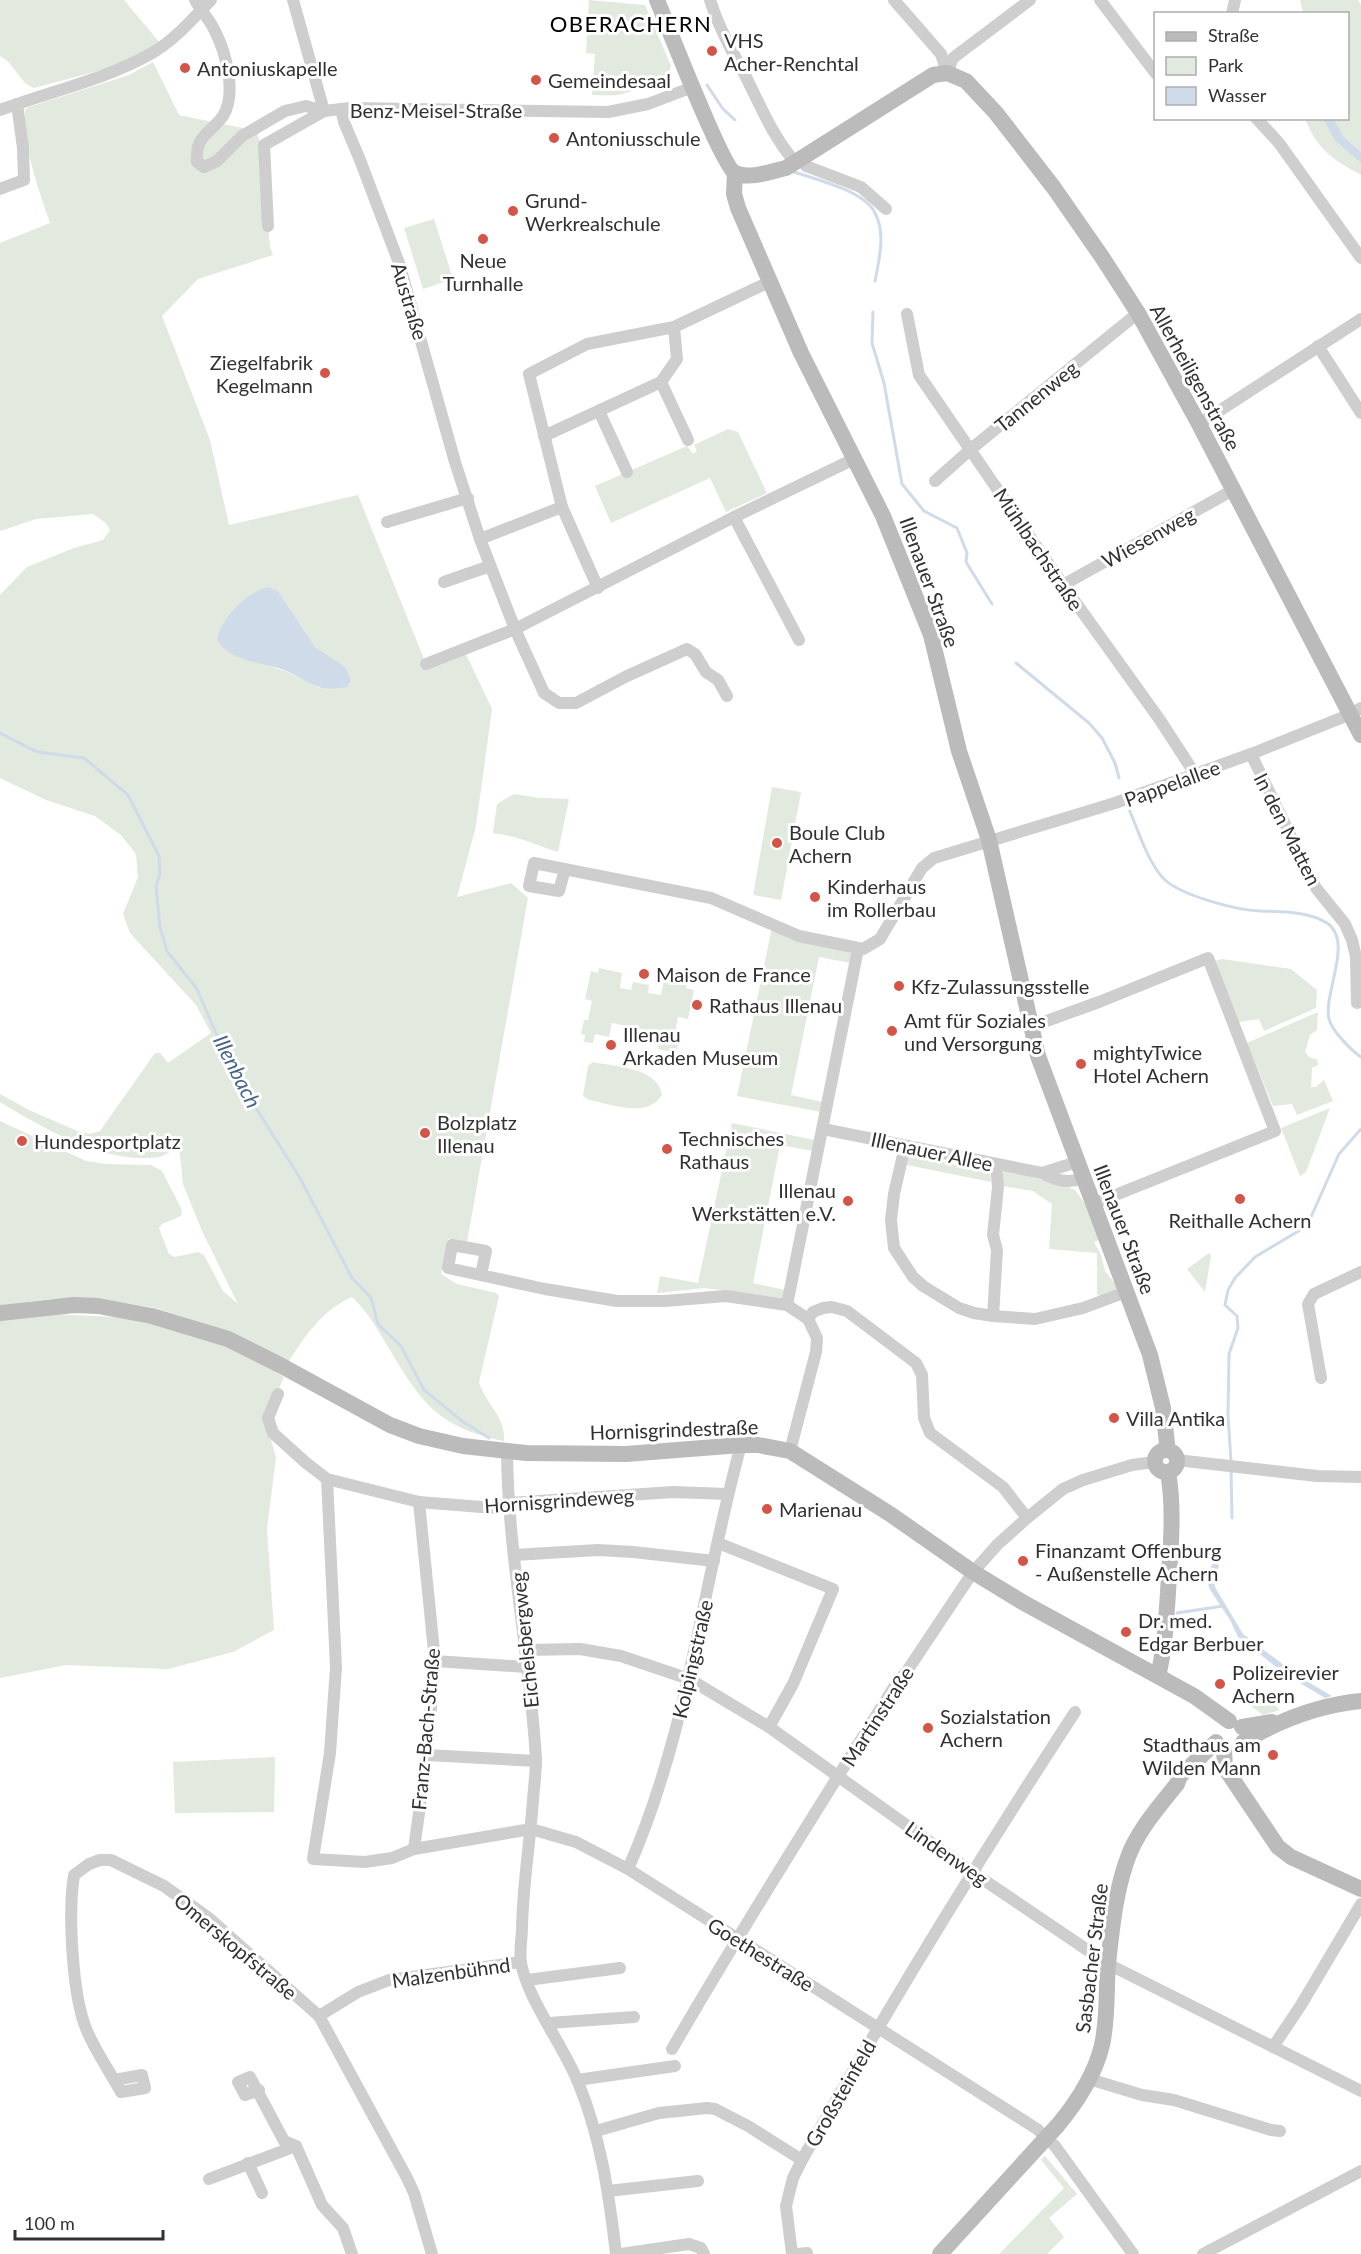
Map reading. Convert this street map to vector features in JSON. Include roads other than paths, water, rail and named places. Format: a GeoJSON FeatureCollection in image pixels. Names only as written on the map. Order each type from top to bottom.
{"type":"FeatureCollection","features":[{"type":"Feature","properties":{"kind":"main road"},"geometry":{"type":"LineString","coordinates":[[657,0],[728,165],[735,173],[746,175],[763,173],[794,163],[921,81],[933,75],[947,73]]}},
{"type":"Feature","properties":{"kind":"main road","name":"Allerheiligenstraße"},"geometry":{"type":"LineString","coordinates":[[947,73],[966,81],[996,113],[1060,196],[1138,312],[1233,490],[1356,711],[1361,735]]}},
{"type":"Feature","properties":{"kind":"main road","name":"Illenauer Straße"},"geometry":{"type":"LineString","coordinates":[[735,173],[734,194],[738,208],[769,282],[801,353],[887,524],[931,635],[959,751],[989,840],[1038,1056],[1150,1355],[1163,1408],[1172,1513],[1165,1627],[1158,1676]]}},
{"type":"Feature","properties":{"kind":"main road","name":"Hornisgrindestraße"},"geometry":{"type":"LineString","coordinates":[[0,1313],[74,1305],[98,1306],[152,1316],[228,1339],[390,1425],[419,1436],[463,1446],[507,1452],[626,1454],[758,1445],[790,1451],[890,1514],[973,1572],[1216,1710],[1228,1739]]}},
{"type":"Feature","properties":{"kind":"main road"},"geometry":{"type":"LineString","coordinates":[[1228,1739],[1347,1703]]}},
{"type":"Feature","properties":{"kind":"main road"},"geometry":{"type":"LineString","coordinates":[[1225,1768],[1228,1739]]}},
{"type":"Feature","properties":{"kind":"main road"},"geometry":{"type":"LineString","coordinates":[[1228,1739],[1241,1791]]}},
{"type":"Feature","properties":{"kind":"main road","name":"Sasbacher Straße"},"geometry":{"type":"LineString","coordinates":[[1177,1784],[1185,1782],[1228,1739]]}},
{"type":"Feature","properties":{"kind":"main road","name":"Sasbacher Straße"},"geometry":{"type":"LineString","coordinates":[[940,2254],[1071,2109],[1089,2079],[1101,2047],[1105,2027],[1108,1964],[1119,1894],[1130,1852],[1140,1833],[1177,1784],[1180,1776],[1228,1739]]}},
{"type":"Feature","properties":{"kind":"main road"},"geometry":{"type":"LineString","coordinates":[[1205,1764],[1212,1763],[1225,1768],[1278,1847],[1291,1857],[1361,1889]]}},
{"type":"Feature","properties":{"kind":"street"},"geometry":{"type":"LineString","coordinates":[[198,5],[211,0]]}},
{"type":"Feature","properties":{"kind":"street"},"geometry":{"type":"LineString","coordinates":[[293,0],[324,111]]}},
{"type":"Feature","properties":{"kind":"street"},"geometry":{"type":"LineString","coordinates":[[710,0],[718,26],[755,100],[794,163],[861,187],[886,209]]}},
{"type":"Feature","properties":{"kind":"street"},"geometry":{"type":"LineString","coordinates":[[894,0],[941,54],[947,73]]}},
{"type":"Feature","properties":{"kind":"street"},"geometry":{"type":"LineString","coordinates":[[947,73],[953,58],[1030,0]]}},
{"type":"Feature","properties":{"kind":"street"},"geometry":{"type":"LineString","coordinates":[[1100,0],[1154,73]]}},
{"type":"Feature","properties":{"kind":"street"},"geometry":{"type":"LineString","coordinates":[[0,110],[110,74],[154,52],[196,17],[198,5]]}},
{"type":"Feature","properties":{"kind":"street"},"geometry":{"type":"LineString","coordinates":[[198,5],[215,31],[222,51],[229,75],[230,99],[222,117],[201,137],[196,154],[197,162],[204,167],[217,161],[242,136],[285,111],[306,106],[324,111]]}},
{"type":"Feature","properties":{"kind":"street","name":"Benz-Meisel-Straße"},"geometry":{"type":"LineString","coordinates":[[268,226],[264,145],[324,111],[449,108],[608,112],[648,104],[693,87]]}},
{"type":"Feature","properties":{"kind":"street"},"geometry":{"type":"LineString","coordinates":[[0,189],[24,180],[23,148],[17,104]]}},
{"type":"Feature","properties":{"kind":"street","name":"Austraße"},"geometry":{"type":"LineString","coordinates":[[341,109],[399,263],[455,462],[480,539],[515,629],[544,693],[560,703],[576,703],[627,676],[687,649],[695,654],[706,672],[718,680],[727,696]]}},
{"type":"Feature","properties":{"kind":"street"},"geometry":{"type":"LineString","coordinates":[[1258,120],[1279,143],[1361,258]]}},
{"type":"Feature","properties":{"kind":"street"},"geometry":{"type":"LineString","coordinates":[[598,588],[562,507],[530,375],[587,344],[674,327],[769,282]]}},
{"type":"Feature","properties":{"kind":"street","name":"Tannenweg"},"geometry":{"type":"LineString","coordinates":[[935,482],[971,449],[1138,312]]}},
{"type":"Feature","properties":{"kind":"street","name":"Mühlbachstraße"},"geometry":{"type":"LineString","coordinates":[[907,314],[919,375],[1063,585],[1160,720],[1195,774]]}},
{"type":"Feature","properties":{"kind":"street"},"geometry":{"type":"LineString","coordinates":[[1199,424],[1361,319]]}},
{"type":"Feature","properties":{"kind":"street"},"geometry":{"type":"LineString","coordinates":[[544,436],[661,382],[677,359],[674,327]]}},
{"type":"Feature","properties":{"kind":"street"},"geometry":{"type":"LineString","coordinates":[[1318,346],[1360,410]]}},
{"type":"Feature","properties":{"kind":"street"},"geometry":{"type":"LineString","coordinates":[[661,382],[688,440]]}},
{"type":"Feature","properties":{"kind":"street"},"geometry":{"type":"LineString","coordinates":[[599,411],[627,472]]}},
{"type":"Feature","properties":{"kind":"street"},"geometry":{"type":"LineString","coordinates":[[426,664],[515,629],[734,517],[854,459]]}},
{"type":"Feature","properties":{"kind":"street","name":"Wiesenweg"},"geometry":{"type":"LineString","coordinates":[[1063,585],[1233,490]]}},
{"type":"Feature","properties":{"kind":"street"},"geometry":{"type":"LineString","coordinates":[[387,522],[468,498]]}},
{"type":"Feature","properties":{"kind":"street"},"geometry":{"type":"LineString","coordinates":[[480,539],[562,507]]}},
{"type":"Feature","properties":{"kind":"street"},"geometry":{"type":"LineString","coordinates":[[734,517],[799,640]]}},
{"type":"Feature","properties":{"kind":"street"},"geometry":{"type":"LineString","coordinates":[[444,582],[490,566]]}},
{"type":"Feature","properties":{"kind":"street","name":"Pappelallee"},"geometry":{"type":"LineString","coordinates":[[858,950],[870,947],[880,939],[922,868],[934,858],[1115,803],[1251,754],[1356,711]]}},
{"type":"Feature","properties":{"kind":"street","name":"In den Matten"},"geometry":{"type":"LineString","coordinates":[[1251,754],[1316,888],[1345,924],[1352,940],[1356,957],[1357,1003]]}},
{"type":"Feature","properties":{"kind":"street"},"geometry":{"type":"LineString","coordinates":[[565,869],[711,898],[799,936],[858,950],[787,1305]]}},
{"type":"Feature","properties":{"kind":"street"},"geometry":{"type":"LineString","coordinates":[[1030,1027],[1208,958],[1275,1131],[1093,1204]]}},
{"type":"Feature","properties":{"kind":"street","name":"Illenauer Allee"},"geometry":{"type":"LineString","coordinates":[[823,1129],[1042,1173],[1054,1180],[1069,1183],[1083,1179]]}},
{"type":"Feature","properties":{"kind":"street"},"geometry":{"type":"LineString","coordinates":[[905,1146],[894,1194],[891,1220],[894,1248],[908,1271],[923,1286],[959,1308],[993,1316],[1035,1319],[1083,1308],[1126,1292]]}},
{"type":"Feature","properties":{"kind":"street","name":"Illenauer Allee"},"geometry":{"type":"LineString","coordinates":[[1042,1173],[1077,1162]]}},
{"type":"Feature","properties":{"kind":"street"},"geometry":{"type":"LineString","coordinates":[[993,1316],[996,1250],[993,1235],[998,1188],[996,1164]]}},
{"type":"Feature","properties":{"kind":"street"},"geometry":{"type":"LineString","coordinates":[[1322,1378],[1308,1304],[1314,1294],[1361,1272]]}},
{"type":"Feature","properties":{"kind":"street"},"geometry":{"type":"LineString","coordinates":[[481,1275],[617,1301],[665,1301],[726,1296],[787,1305],[808,1318],[817,1338],[816,1352],[790,1451]]}},
{"type":"Feature","properties":{"kind":"street"},"geometry":{"type":"LineString","coordinates":[[808,1318],[813,1312],[823,1308],[832,1307],[847,1311],[916,1363],[922,1375],[924,1418],[930,1433],[1003,1488],[1027,1518]]}},
{"type":"Feature","properties":{"kind":"street","name":"Hornisgrindeweg"},"geometry":{"type":"LineString","coordinates":[[278,1394],[268,1418],[273,1433],[327,1479],[419,1502],[494,1508],[509,1503],[673,1492],[728,1494]]}},
{"type":"Feature","properties":{"kind":"street","name":"Kolpingstraße"},"geometry":{"type":"LineString","coordinates":[[628,1869],[647,1826],[689,1679],[728,1494],[741,1445]]}},
{"type":"Feature","properties":{"kind":"street","name":"Eichelsbergweg"},"geometry":{"type":"LineString","coordinates":[[507,1452],[509,1503],[536,1761],[531,1829],[523,1889],[521,1962]]}},
{"type":"Feature","properties":{"kind":"street","name":"Martinstraße"},"geometry":{"type":"LineString","coordinates":[[672,2049],[736,1938],[896,1684],[973,1572],[998,1544],[1027,1518],[1063,1489],[1083,1479],[1132,1465],[1166,1461],[1230,1465],[1317,1476],[1361,1477]]}},
{"type":"Feature","properties":{"kind":"street","name":"Goethestraße"},"geometry":{"type":"LineString","coordinates":[[327,1479],[336,1667],[330,1753],[313,1859],[365,1862],[392,1858],[414,1849],[531,1829],[576,1842],[628,1869],[1037,2128],[1044,2138],[1055,2146],[1133,2254]]}},
{"type":"Feature","properties":{"kind":"street","name":"Franz-Bach-Straße"},"geometry":{"type":"LineString","coordinates":[[414,1849],[427,1755],[435,1661],[419,1502]]}},
{"type":"Feature","properties":{"kind":"street"},"geometry":{"type":"LineString","coordinates":[[718,1543],[833,1589],[793,1684],[769,1727]]}},
{"type":"Feature","properties":{"kind":"street"},"geometry":{"type":"LineString","coordinates":[[514,1555],[598,1550],[714,1561]]}},
{"type":"Feature","properties":{"kind":"street","name":"Lindenweg"},"geometry":{"type":"LineString","coordinates":[[526,1650],[580,1649],[621,1656],[689,1679],[769,1727],[972,1872],[1108,1964],[1361,2091]]}},
{"type":"Feature","properties":{"kind":"street"},"geometry":{"type":"LineString","coordinates":[[435,1661],[527,1667]]}},
{"type":"Feature","properties":{"kind":"street","name":"Großsteinfeld"},"geometry":{"type":"LineString","coordinates":[[792,2254],[786,2206],[793,2178],[802,2160],[877,2027],[972,1872],[1075,1712]]}},
{"type":"Feature","properties":{"kind":"street"},"geometry":{"type":"LineString","coordinates":[[427,1755],[536,1761]]}},
{"type":"Feature","properties":{"kind":"street","name":"Omerskopfstraße"},"geometry":{"type":"LineString","coordinates":[[114,2080],[87,2031],[81,2014],[72,1931],[71,1893],[74,1875],[89,1863],[100,1860],[111,1860],[122,1864],[164,1886],[210,1919],[318,2016],[407,2178],[414,2193],[432,2254]]}},
{"type":"Feature","properties":{"kind":"street"},"geometry":{"type":"LineString","coordinates":[[1273,2047],[1301,2006],[1361,1904]]}},
{"type":"Feature","properties":{"kind":"street"},"geometry":{"type":"LineString","coordinates":[[521,1962],[527,1980],[577,2080],[596,2131],[608,2191],[616,2254]]}},
{"type":"Feature","properties":{"kind":"street","name":"Malzenbühnd"},"geometry":{"type":"LineString","coordinates":[[318,2016],[358,1992],[389,1980],[521,1962]]}},
{"type":"Feature","properties":{"kind":"street"},"geometry":{"type":"LineString","coordinates":[[527,1980],[620,1968]]}},
{"type":"Feature","properties":{"kind":"street"},"geometry":{"type":"LineString","coordinates":[[549,2023],[634,2017]]}},
{"type":"Feature","properties":{"kind":"street"},"geometry":{"type":"LineString","coordinates":[[577,2080],[675,2066]]}},
{"type":"Feature","properties":{"kind":"street"},"geometry":{"type":"LineString","coordinates":[[1089,2079],[1142,2096],[1174,2100],[1270,2130],[1280,2131]]}},
{"type":"Feature","properties":{"kind":"street"},"geometry":{"type":"LineString","coordinates":[[259,2090],[284,2141],[296,2146],[322,2205],[343,2228],[352,2254]]}},
{"type":"Feature","properties":{"kind":"street","name":"Großsteinfeld"},"geometry":{"type":"LineString","coordinates":[[596,2131],[659,2113],[715,2109],[748,2126],[802,2160]]}},
{"type":"Feature","properties":{"kind":"street"},"geometry":{"type":"LineString","coordinates":[[209,2178],[296,2146]]}},
{"type":"Feature","properties":{"kind":"street"},"geometry":{"type":"LineString","coordinates":[[248,2163],[261,2193]]}},
{"type":"Feature","properties":{"kind":"street"},"geometry":{"type":"LineString","coordinates":[[1203,2254],[1361,2171]]}},
{"type":"Feature","properties":{"kind":"street"},"geometry":{"type":"LineString","coordinates":[[608,2191],[698,2181]]}},
{"type":"Feature","properties":{"kind":"street"},"geometry":{"type":"LineString","coordinates":[[621,2254],[689,2244],[701,2248],[704,2254]]}},
{"type":"Feature","properties":{"kind":"water"},"geometry":{"type":"Polygon","coordinates":[[[1324,120],[1335,120],[1344,137],[1361,152],[1361,163],[1335,141],[1324,120]]]}},
{"type":"Feature","properties":{"kind":"water"},"geometry":{"type":"Polygon","coordinates":[[[268,587],[278,591],[315,647],[345,667],[351,680],[347,687],[329,689],[319,687],[284,670],[238,657],[222,647],[217,639],[230,614],[251,595],[268,587]]]}},
{"type":"Feature","properties":{"kind":"water"},"geometry":{"type":"Polygon","coordinates":[[[1213,1563],[1219,1565],[1214,1580],[1215,1587],[1243,1634],[1298,1676],[1332,1696],[1325,1698],[1285,1674],[1238,1637],[1209,1588],[1207,1577],[1213,1563]]]}},
{"type":"Feature","properties":{"kind":"waterway"},"geometry":{"type":"LineString","coordinates":[[707,85],[723,109],[735,120]]}},
{"type":"Feature","properties":{"kind":"waterway"},"geometry":{"type":"LineString","coordinates":[[794,172],[851,192],[870,205],[878,221],[881,238],[875,281]]}},
{"type":"Feature","properties":{"kind":"waterway"},"geometry":{"type":"LineString","coordinates":[[873,312],[872,343],[884,383],[902,484],[924,511],[957,528],[967,553],[966,562],[992,604]]}},
{"type":"Feature","properties":{"kind":"waterway"},"geometry":{"type":"LineString","coordinates":[[1016,663],[1089,723],[1102,738],[1115,763],[1119,778]]}},
{"type":"Feature","properties":{"kind":"waterway","name":"Illenbach"},"geometry":{"type":"LineString","coordinates":[[0,733],[37,752],[84,758],[128,795],[159,856],[160,874],[156,886],[160,928],[167,951],[197,989],[215,1031],[256,1108],[300,1178],[352,1278],[371,1298],[378,1324],[401,1346],[424,1390],[462,1421],[489,1438]]}},
{"type":"Feature","properties":{"kind":"waterway"},"geometry":{"type":"LineString","coordinates":[[1128,807],[1153,865],[1173,886],[1197,897],[1224,905],[1311,916],[1327,923],[1335,931],[1338,954],[1328,1008],[1329,1019],[1347,1045],[1361,1057]]}},
{"type":"Feature","properties":{"kind":"waterway"},"geometry":{"type":"LineString","coordinates":[[1231,1461],[1228,1416],[1229,1354],[1238,1328],[1237,1316],[1225,1305],[1228,1290],[1235,1278],[1255,1257],[1307,1226],[1339,1154],[1361,1129]]}},
{"type":"Feature","properties":{"kind":"waterway"},"geometry":{"type":"LineString","coordinates":[[1231,1468],[1232,1518]]}},
{"type":"Feature","properties":{"kind":"waterway","name":"Illenbach"},"geometry":{"type":"LineString","coordinates":[[1177,1613],[1223,1606]]}},
{"type":"Feature","properties":{"kind":"place","name":"VHS Acher-Renchtal"},"geometry":{"type":"Point","coordinates":[712,51]}},
{"type":"Feature","properties":{"kind":"place","name":"Antoniuskapelle"},"geometry":{"type":"Point","coordinates":[185,68]}},
{"type":"Feature","properties":{"kind":"place","name":"Gemeindesaal"},"geometry":{"type":"Point","coordinates":[536,80]}},
{"type":"Feature","properties":{"kind":"place","name":"Antoniusschule"},"geometry":{"type":"Point","coordinates":[554,138]}},
{"type":"Feature","properties":{"kind":"place","name":"Grund- Werkrealschule"},"geometry":{"type":"Point","coordinates":[513,211]}},
{"type":"Feature","properties":{"kind":"place","name":"Neue Turnhalle"},"geometry":{"type":"Point","coordinates":[483,239]}},
{"type":"Feature","properties":{"kind":"place","name":"Ziegelfabrik Kegelmann"},"geometry":{"type":"Point","coordinates":[325,373]}},
{"type":"Feature","properties":{"kind":"place","name":"Boule Club Achern"},"geometry":{"type":"Point","coordinates":[777,843]}},
{"type":"Feature","properties":{"kind":"place","name":"Kinderhaus im Rollerbau"},"geometry":{"type":"Point","coordinates":[815,897]}},
{"type":"Feature","properties":{"kind":"place","name":"Maison de France"},"geometry":{"type":"Point","coordinates":[644,974]}},
{"type":"Feature","properties":{"kind":"place","name":"Kfz-Zulassungsstelle"},"geometry":{"type":"Point","coordinates":[899,986]}},
{"type":"Feature","properties":{"kind":"place","name":"Rathaus Illenau"},"geometry":{"type":"Point","coordinates":[697,1005]}},
{"type":"Feature","properties":{"kind":"place","name":"Amt für Soziales und Versorgung"},"geometry":{"type":"Point","coordinates":[892,1031]}},
{"type":"Feature","properties":{"kind":"place","name":"Illenau Arkaden Museum"},"geometry":{"type":"Point","coordinates":[611,1045]}},
{"type":"Feature","properties":{"kind":"place","name":"mightyTwice Hotel Achern"},"geometry":{"type":"Point","coordinates":[1081,1064]}},
{"type":"Feature","properties":{"kind":"place","name":"Bolzplatz Illenau"},"geometry":{"type":"Point","coordinates":[425,1133]}},
{"type":"Feature","properties":{"kind":"place","name":"Hundesportplatz"},"geometry":{"type":"Point","coordinates":[22,1141]}},
{"type":"Feature","properties":{"kind":"place","name":"Technisches Rathaus"},"geometry":{"type":"Point","coordinates":[667,1149]}},
{"type":"Feature","properties":{"kind":"place","name":"Reithalle Achern"},"geometry":{"type":"Point","coordinates":[1240,1199]}},
{"type":"Feature","properties":{"kind":"place","name":"Illenau Werkstätten e.V."},"geometry":{"type":"Point","coordinates":[848,1201]}},
{"type":"Feature","properties":{"kind":"place","name":"Villa Antika"},"geometry":{"type":"Point","coordinates":[1114,1418]}},
{"type":"Feature","properties":{"kind":"place","name":"Marienau"},"geometry":{"type":"Point","coordinates":[767,1509]}},
{"type":"Feature","properties":{"kind":"place","name":"Finanzamt Offenburg - Außenstelle Achern"},"geometry":{"type":"Point","coordinates":[1023,1561]}},
{"type":"Feature","properties":{"kind":"place","name":"Dr. med. Edgar Berbuer"},"geometry":{"type":"Point","coordinates":[1126,1632]}},
{"type":"Feature","properties":{"kind":"place","name":"Polizeirevier Achern"},"geometry":{"type":"Point","coordinates":[1220,1684]}},
{"type":"Feature","properties":{"kind":"place","name":"Sozialstation Achern"},"geometry":{"type":"Point","coordinates":[928,1728]}},
{"type":"Feature","properties":{"kind":"place","name":"Stadthaus am Wilden Mann"},"geometry":{"type":"Point","coordinates":[1273,1755]}},
{"type":"Feature","properties":{"kind":"district","name":"OBERACHERN"},"geometry":{"type":"Point","coordinates":[631,23]}}]}
